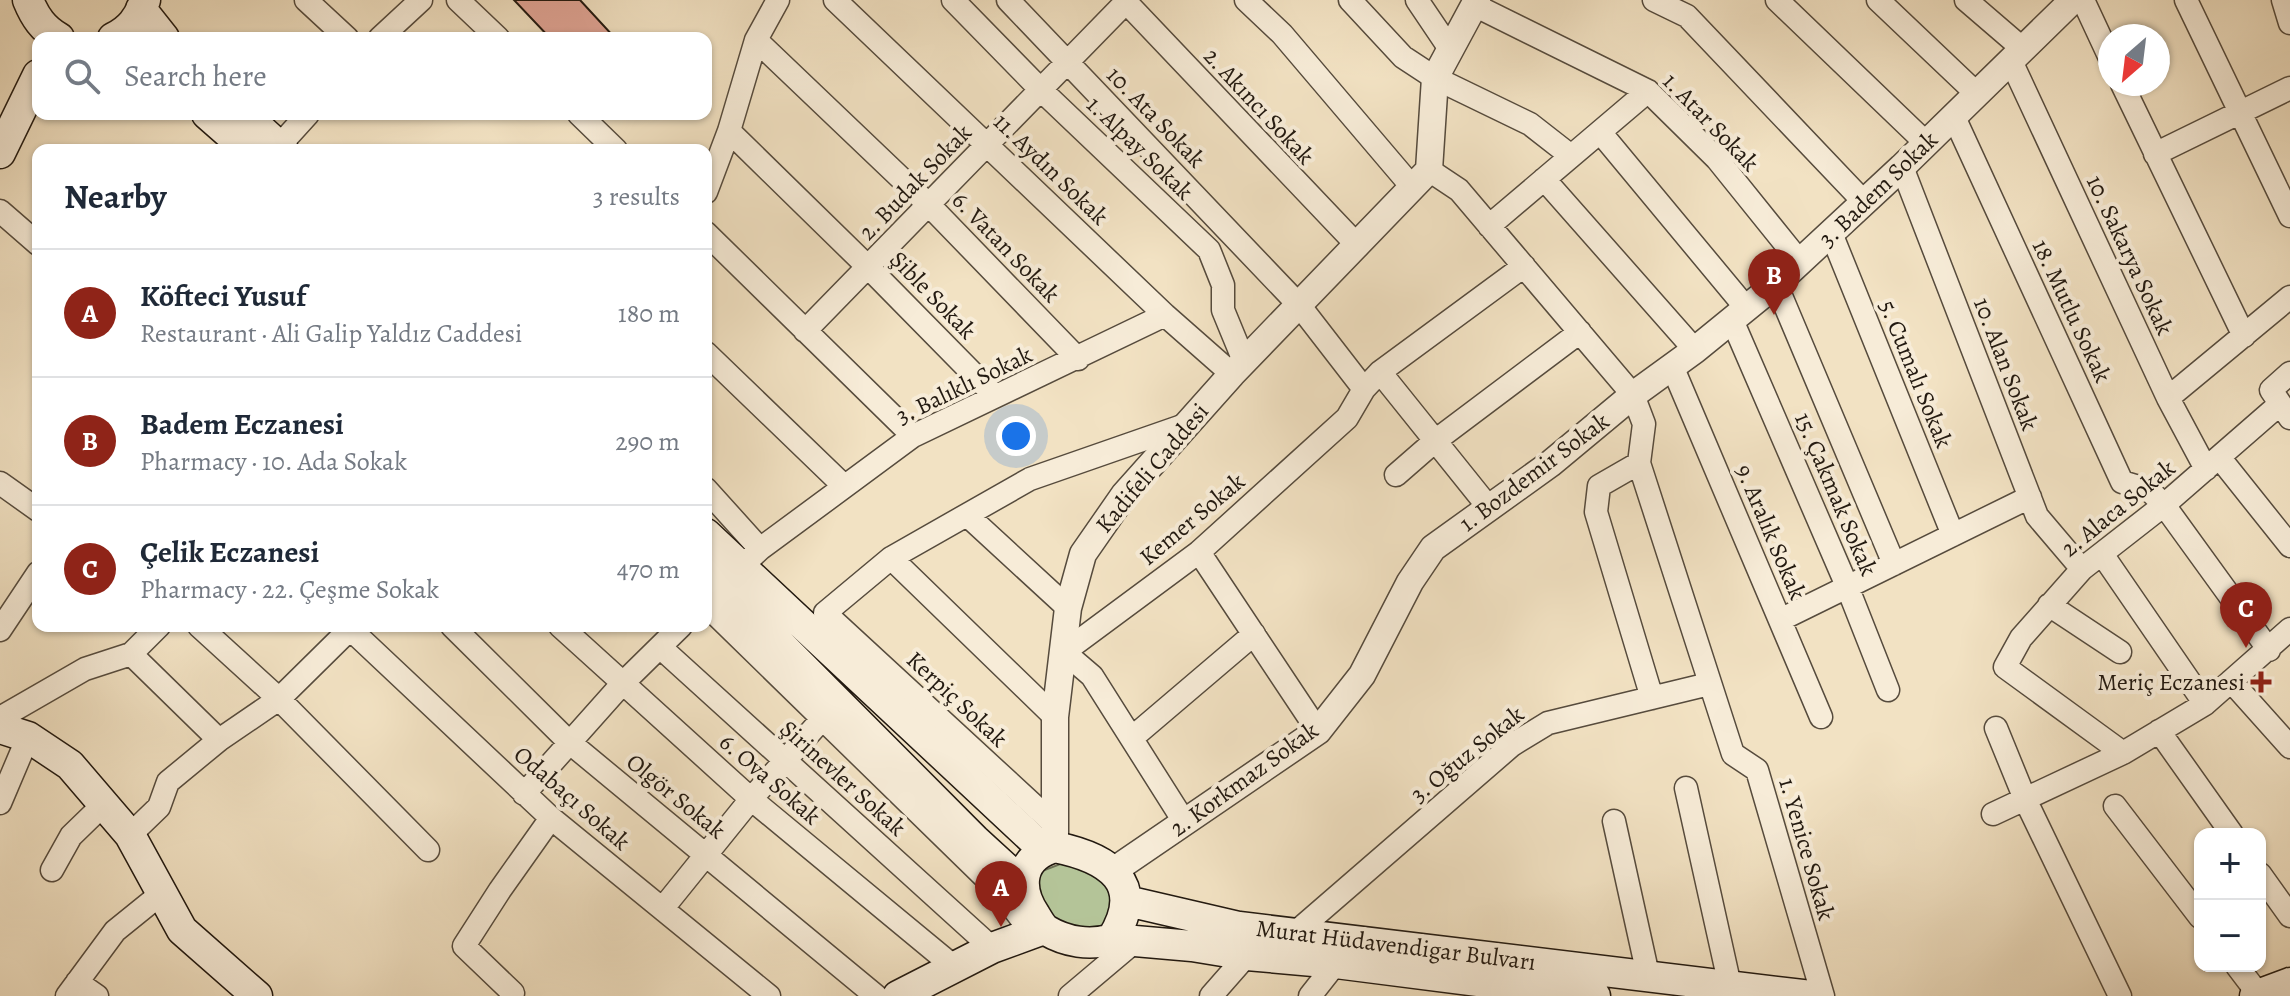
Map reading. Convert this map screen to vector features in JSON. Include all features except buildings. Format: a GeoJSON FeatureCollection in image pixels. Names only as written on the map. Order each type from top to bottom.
{"type":"FeatureCollection","features":[{"type":"Feature","properties":{"kind":"main road"},"geometry":{"type":"LineString","coordinates":[[28,0],[34,16],[48,32]]}},
{"type":"Feature","properties":{"kind":"main road"},"geometry":{"type":"LineString","coordinates":[[124,32],[138,18],[143,5]]}},
{"type":"Feature","properties":{"kind":"main road"},"geometry":{"type":"LineString","coordinates":[[143,5],[160,32]]}},
{"type":"Feature","properties":{"kind":"main road"},"geometry":{"type":"LineString","coordinates":[[0,153],[32,87]]}},
{"type":"Feature","properties":{"kind":"main road"},"geometry":{"type":"LineString","coordinates":[[214,120],[241,144]]}},
{"type":"Feature","properties":{"kind":"main road"},"geometry":{"type":"LineString","coordinates":[[251,120],[277,144]]}},
{"type":"Feature","properties":{"kind":"main road"},"geometry":{"type":"LineString","coordinates":[[712,549],[724,579],[975,840],[1022,883]]}},
{"type":"Feature","properties":{"kind":"main road"},"geometry":{"type":"LineString","coordinates":[[724,579],[1051,841],[1095,858],[1113,871],[1122,884],[1127,901],[1123,941],[1096,944],[1038,931],[953,966],[898,996]]}},
{"type":"Feature","properties":{"kind":"main road"},"geometry":{"type":"LineString","coordinates":[[14,733],[70,765],[130,835],[182,930],[257,996]]}},
{"type":"Feature","properties":{"kind":"main road"},"geometry":{"type":"LineString","coordinates":[[1038,931],[1022,883],[1028,866],[1051,841]]}},
{"type":"Feature","properties":{"kind":"main road","name":"Murat Hüdavendigar Bulvarı"},"geometry":{"type":"LineString","coordinates":[[1127,901],[1239,927],[1811,996]]}},
{"type":"Feature","properties":{"kind":"main road","name":"Murat Hüdavendigar Bulvarı"},"geometry":{"type":"LineString","coordinates":[[1123,941],[1336,963],[1468,988],[1595,996]]}},
{"type":"Feature","properties":{"kind":"main road"},"geometry":{"type":"LineString","coordinates":[[2257,996],[2290,984]]}},
{"type":"Feature","properties":{"kind":"street"},"geometry":{"type":"LineString","coordinates":[[306,0],[341,32]]}},
{"type":"Feature","properties":{"kind":"street"},"geometry":{"type":"LineString","coordinates":[[386,32],[421,0]]}},
{"type":"Feature","properties":{"kind":"street"},"geometry":{"type":"LineString","coordinates":[[458,0],[492,32]]}},
{"type":"Feature","properties":{"kind":"street"},"geometry":{"type":"LineString","coordinates":[[712,176],[756,40],[778,0]]}},
{"type":"Feature","properties":{"kind":"street","name":"11. Aydın Sokak"},"geometry":{"type":"LineString","coordinates":[[835,0],[1165,315],[1238,368]]}},
{"type":"Feature","properties":{"kind":"street","name":"1. Alpay Sokak"},"geometry":{"type":"LineString","coordinates":[[953,0],[1041,90],[1209,250],[1223,285],[1223,310],[1238,368]]}},
{"type":"Feature","properties":{"kind":"street","name":"10. Ata Sokak"},"geometry":{"type":"LineString","coordinates":[[1008,0],[1372,381],[1435,441],[1490,509]]}},
{"type":"Feature","properties":{"kind":"street"},"geometry":{"type":"LineString","coordinates":[[1246,0],[1421,179],[1459,190],[1633,395],[1644,424],[1639,463],[1599,486],[1596,512],[1652,698]]}},
{"type":"Feature","properties":{"kind":"street"},"geometry":{"type":"LineString","coordinates":[[1350,0],[1403,57],[1435,78],[1530,124],[1571,156]]}},
{"type":"Feature","properties":{"kind":"street"},"geometry":{"type":"LineString","coordinates":[[1417,0],[1450,49]]}},
{"type":"Feature","properties":{"kind":"street"},"geometry":{"type":"LineString","coordinates":[[1654,0],[1687,16],[1864,202]]}},
{"type":"Feature","properties":{"kind":"street"},"geometry":{"type":"LineString","coordinates":[[1777,0],[1926,143]]}},
{"type":"Feature","properties":{"kind":"street"},"geometry":{"type":"LineString","coordinates":[[1878,0],[1977,94]]}},
{"type":"Feature","properties":{"kind":"street"},"geometry":{"type":"LineString","coordinates":[[1966,0],[2017,55]]}},
{"type":"Feature","properties":{"kind":"street","name":"3. Badem Sokak"},"geometry":{"type":"LineString","coordinates":[[1633,395],[1695,350],[1776,284],[1902,167],[2073,0]]}},
{"type":"Feature","properties":{"kind":"street"},"geometry":{"type":"LineString","coordinates":[[2083,0],[2098,32]]}},
{"type":"Feature","properties":{"kind":"street"},"geometry":{"type":"LineString","coordinates":[[2186,0],[2290,216]]}},
{"type":"Feature","properties":{"kind":"street"},"geometry":{"type":"LineString","coordinates":[[2283,0],[2290,23]]}},
{"type":"Feature","properties":{"kind":"street","name":"2. Budak Sokak"},"geometry":{"type":"LineString","coordinates":[[805,331],[1126,1]]}},
{"type":"Feature","properties":{"kind":"street","name":"2. Akıncı Sokak"},"geometry":{"type":"LineString","coordinates":[[1126,1],[1358,246]]}},
{"type":"Feature","properties":{"kind":"street"},"geometry":{"type":"LineString","coordinates":[[1421,179],[1435,78],[1475,3]]}},
{"type":"Feature","properties":{"kind":"street","name":"1. Atar Sokak"},"geometry":{"type":"LineString","coordinates":[[1475,3],[1648,91],[1717,159],[1800,262]]}},
{"type":"Feature","properties":{"kind":"street","name":"6. Vatan Sokak"},"geometry":{"type":"LineString","coordinates":[[756,40],[929,205],[1078,359]]}},
{"type":"Feature","properties":{"kind":"street","name":"10. Sakarya Sokak"},"geometry":{"type":"LineString","coordinates":[[2017,55],[2168,398],[2213,463],[2290,546]]}},
{"type":"Feature","properties":{"kind":"street"},"geometry":{"type":"LineString","coordinates":[[2155,154],[2290,88]]}},
{"type":"Feature","properties":{"kind":"street"},"geometry":{"type":"LineString","coordinates":[[1489,226],[1648,91]]}},
{"type":"Feature","properties":{"kind":"street"},"geometry":{"type":"LineString","coordinates":[[2128,96],[2244,336]]}},
{"type":"Feature","properties":{"kind":"street","name":"18. Mutlu Sokak"},"geometry":{"type":"LineString","coordinates":[[1954,117],[2122,482],[2149,490],[2164,505]]}},
{"type":"Feature","properties":{"kind":"street"},"geometry":{"type":"LineString","coordinates":[[284,144],[303,120]]}},
{"type":"Feature","properties":{"kind":"street"},"geometry":{"type":"LineString","coordinates":[[585,120],[610,144]]}},
{"type":"Feature","properties":{"kind":"street","name":"Şible Sokak"},"geometry":{"type":"LineString","coordinates":[[729,131],[995,396]]}},
{"type":"Feature","properties":{"kind":"street","name":"15. Çakmak Sokak"},"geometry":{"type":"LineString","coordinates":[[1600,132],[1739,315],[1888,690]]}},
{"type":"Feature","properties":{"kind":"street","name":"10. Alan Sokak"},"geometry":{"type":"LineString","coordinates":[[1902,167],[2037,516],[2082,569]]}},
{"type":"Feature","properties":{"kind":"street","name":"Kadifeli Caddesi"},"geometry":{"type":"LineString","coordinates":[[1051,841],[1055,717],[1068,608],[1083,554],[1124,495],[1238,368],[1421,179]]}},
{"type":"Feature","properties":{"kind":"street"},"geometry":{"type":"LineString","coordinates":[[1544,179],[1695,350]]}},
{"type":"Feature","properties":{"kind":"street"},"geometry":{"type":"LineString","coordinates":[[0,211],[32,239]]}},
{"type":"Feature","properties":{"kind":"street","name":"5. Cumalı Sokak"},"geometry":{"type":"LineString","coordinates":[[1831,233],[1953,535]]}},
{"type":"Feature","properties":{"kind":"street"},"geometry":{"type":"LineString","coordinates":[[712,239],[913,436]]}},
{"type":"Feature","properties":{"kind":"street"},"geometry":{"type":"LineString","coordinates":[[1372,381],[1524,266]]}},
{"type":"Feature","properties":{"kind":"street"},"geometry":{"type":"LineString","coordinates":[[1776,284],[1894,564]]}},
{"type":"Feature","properties":{"kind":"street"},"geometry":{"type":"LineString","coordinates":[[2168,398],[2290,297]]}},
{"type":"Feature","properties":{"kind":"street","name":"3. Balıklı Sokak"},"geometry":{"type":"LineString","coordinates":[[724,579],[913,436],[1165,315]]}},
{"type":"Feature","properties":{"kind":"street"},"geometry":{"type":"LineString","coordinates":[[1396,475],[1435,441],[1580,332]]}},
{"type":"Feature","properties":{"kind":"street"},"geometry":{"type":"LineString","coordinates":[[712,359],[844,486]]}},
{"type":"Feature","properties":{"kind":"street","name":"9. Aralık Sokak"},"geometry":{"type":"LineString","coordinates":[[1672,366],[1821,717]]}},
{"type":"Feature","properties":{"kind":"street","name":"2. Alaca Sokak"},"geometry":{"type":"LineString","coordinates":[[2123,753],[2005,667],[2021,638],[2082,569],[2164,505],[2280,404],[2290,373]]}},
{"type":"Feature","properties":{"kind":"street","name":"Kemer Sokak"},"geometry":{"type":"LineString","coordinates":[[1064,652],[1199,552],[1347,418],[1372,381]]}},
{"type":"Feature","properties":{"kind":"street","name":"1. Bozdemir Sokak"},"geometry":{"type":"LineString","coordinates":[[1433,548],[1550,464],[1633,395]]}},
{"type":"Feature","properties":{"kind":"street"},"geometry":{"type":"LineString","coordinates":[[1055,717],[891,558],[1030,479],[1188,424]]}},
{"type":"Feature","properties":{"kind":"street","name":"1. Yenice Sokak"},"geometry":{"type":"LineString","coordinates":[[1639,463],[1733,754],[1757,770],[1823,996]]}},
{"type":"Feature","properties":{"kind":"street"},"geometry":{"type":"LineString","coordinates":[[0,483],[32,506]]}},
{"type":"Feature","properties":{"kind":"street"},"geometry":{"type":"LineString","coordinates":[[1780,620],[2030,497]]}},
{"type":"Feature","properties":{"kind":"street"},"geometry":{"type":"LineString","coordinates":[[2164,505],[2269,650]]}},
{"type":"Feature","properties":{"kind":"street"},"geometry":{"type":"LineString","coordinates":[[968,516],[1068,608]]}},
{"type":"Feature","properties":{"kind":"street"},"geometry":{"type":"LineString","coordinates":[[712,519],[724,579],[823,718],[1038,931]]}},
{"type":"Feature","properties":{"kind":"street","name":"2. Korkmaz Sokak"},"geometry":{"type":"LineString","coordinates":[[1113,871],[1318,731],[1362,675],[1410,582],[1433,548]]}},
{"type":"Feature","properties":{"kind":"street"},"geometry":{"type":"LineString","coordinates":[[1199,552],[1318,731]]}},
{"type":"Feature","properties":{"kind":"street"},"geometry":{"type":"LineString","coordinates":[[2102,554],[2205,704]]}},
{"type":"Feature","properties":{"kind":"street","name":"Kerpiç Sokak"},"geometry":{"type":"LineString","coordinates":[[891,558],[825,613],[1051,841]]}},
{"type":"Feature","properties":{"kind":"street"},"geometry":{"type":"LineString","coordinates":[[0,630],[32,582]]}},
{"type":"Feature","properties":{"kind":"street"},"geometry":{"type":"LineString","coordinates":[[2049,605],[2120,652]]}},
{"type":"Feature","properties":{"kind":"street"},"geometry":{"type":"LineString","coordinates":[[1993,814],[2123,753],[2205,704],[2290,629]]}},
{"type":"Feature","properties":{"kind":"street"},"geometry":{"type":"LineString","coordinates":[[0,718],[85,669],[131,654],[153,632]]}},
{"type":"Feature","properties":{"kind":"street"},"geometry":{"type":"LineString","coordinates":[[206,632],[279,699],[428,850]]}},
{"type":"Feature","properties":{"kind":"street"},"geometry":{"type":"LineString","coordinates":[[130,835],[159,807],[168,782],[219,740],[279,699],[345,632]]}},
{"type":"Feature","properties":{"kind":"street","name":"Odabaçı Sokak"},"geometry":{"type":"LineString","coordinates":[[355,632],[551,818],[769,996]]}},
{"type":"Feature","properties":{"kind":"street","name":"Olgör Sokak"},"geometry":{"type":"LineString","coordinates":[[458,632],[569,742],[876,996]]}},
{"type":"Feature","properties":{"kind":"street","name":"6. Ova Sokak"},"geometry":{"type":"LineString","coordinates":[[566,632],[751,799],[953,966]]}},
{"type":"Feature","properties":{"kind":"street"},"geometry":{"type":"LineString","coordinates":[[524,794],[622,684],[675,632]]}},
{"type":"Feature","properties":{"kind":"street"},"geometry":{"type":"LineString","coordinates":[[1133,737],[1254,634]]}},
{"type":"Feature","properties":{"kind":"street","name":"Şirinevler Sokak"},"geometry":{"type":"LineString","coordinates":[[660,647],[992,948]]}},
{"type":"Feature","properties":{"kind":"street"},"geometry":{"type":"LineString","coordinates":[[1064,652],[1092,676],[1185,823]]}},
{"type":"Feature","properties":{"kind":"street"},"geometry":{"type":"LineString","coordinates":[[131,654],[219,740]]}},
{"type":"Feature","properties":{"kind":"street"},"geometry":{"type":"LineString","coordinates":[[2231,681],[2290,747]]}},
{"type":"Feature","properties":{"kind":"street","name":"3. Oğuz Sokak"},"geometry":{"type":"LineString","coordinates":[[1295,933],[1512,745],[1548,723],[1709,684]]}},
{"type":"Feature","properties":{"kind":"street"},"geometry":{"type":"LineString","coordinates":[[663,908],[751,799],[823,718]]}},
{"type":"Feature","properties":{"kind":"street"},"geometry":{"type":"LineString","coordinates":[[1996,728],[2025,799],[2120,996]]}},
{"type":"Feature","properties":{"kind":"street"},"geometry":{"type":"LineString","coordinates":[[2159,731],[2228,828]]}},
{"type":"Feature","properties":{"kind":"street"},"geometry":{"type":"LineString","coordinates":[[0,803],[14,733]]}},
{"type":"Feature","properties":{"kind":"street"},"geometry":{"type":"LineString","coordinates":[[1686,788],[1730,986]]}},
{"type":"Feature","properties":{"kind":"street"},"geometry":{"type":"LineString","coordinates":[[52,870],[71,836],[104,804]]}},
{"type":"Feature","properties":{"kind":"street"},"geometry":{"type":"LineString","coordinates":[[2115,806],[2194,909]]}},
{"type":"Feature","properties":{"kind":"street"},"geometry":{"type":"LineString","coordinates":[[514,995],[464,946],[551,818]]}},
{"type":"Feature","properties":{"kind":"street"},"geometry":{"type":"LineString","coordinates":[[1614,821],[1648,975]]}},
{"type":"Feature","properties":{"kind":"street"},"geometry":{"type":"LineString","coordinates":[[2266,882],[2290,916]]}},
{"type":"Feature","properties":{"kind":"street"},"geometry":{"type":"LineString","coordinates":[[97,996],[72,989],[115,931],[162,893]]}},
{"type":"Feature","properties":{"kind":"street"},"geometry":{"type":"LineString","coordinates":[[1070,996],[1123,941]]}},
{"type":"Feature","properties":{"kind":"street"},"geometry":{"type":"LineString","coordinates":[[1211,996],[1247,955]]}},
{"type":"Feature","properties":{"kind":"street"},"geometry":{"type":"LineString","coordinates":[[1310,996],[1336,963]]}},
{"type":"Feature","properties":{"kind":"street"},"geometry":{"type":"LineString","coordinates":[[2241,972],[2257,996]]}},
{"type":"Feature","properties":{"kind":"street"},"geometry":{"type":"LineString","coordinates":[[2287,996],[2290,984]]}},
{"type":"Feature","properties":{"kind":"green space"},"geometry":{"type":"Polygon","coordinates":[[[1068,861],[1096,870],[1113,898],[1107,926],[1081,931],[1051,918],[1034,883],[1042,871],[1068,861]]]}},
{"type":"Feature","properties":{"kind":"place","name":"Badem Eczanesi"},"geometry":{"type":"Point","coordinates":[1774,315]}},
{"type":"Feature","properties":{"kind":"place","name":"Çelik Eczanesi"},"geometry":{"type":"Point","coordinates":[2246,648]}},
{"type":"Feature","properties":{"kind":"place","name":"Meriç Eczanesi"},"geometry":{"type":"Point","coordinates":[2261,682]}},
{"type":"Feature","properties":{"kind":"place","name":"Köfteci Yusuf"},"geometry":{"type":"Point","coordinates":[1001,927]}}]}
